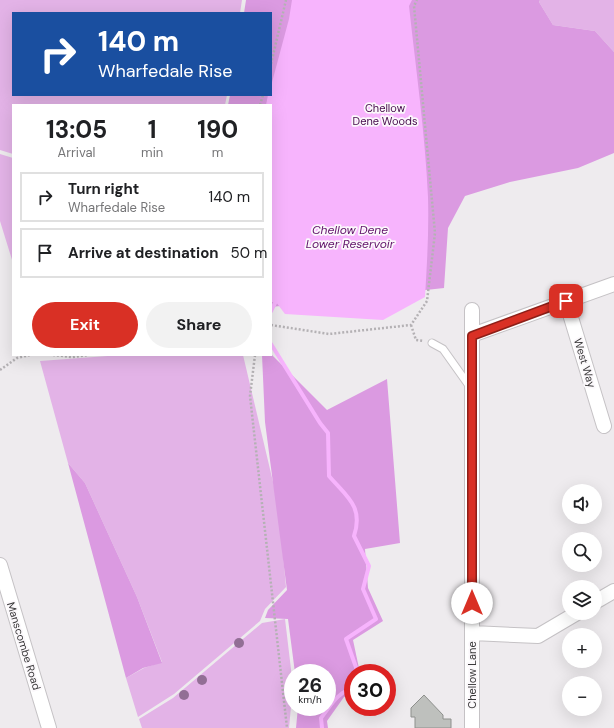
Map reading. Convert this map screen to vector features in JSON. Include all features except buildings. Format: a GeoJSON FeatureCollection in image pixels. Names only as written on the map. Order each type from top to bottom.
{"type":"FeatureCollection","features":[{"type":"Feature","properties":{"kind":"street"},"geometry":{"type":"LineString","coordinates":[[472,336],[614,284]]}},
{"type":"Feature","properties":{"kind":"street","name":"West Way"},"geometry":{"type":"LineString","coordinates":[[566,301],[604,426]]}},
{"type":"Feature","properties":{"kind":"street","name":"Chellow Lane"},"geometry":{"type":"LineString","coordinates":[[472,310],[472,728]]}},
{"type":"Feature","properties":{"kind":"street","name":"Manscombe Road"},"geometry":{"type":"LineString","coordinates":[[0,565],[49,728]]}},
{"type":"Feature","properties":{"kind":"street"},"geometry":{"type":"LineString","coordinates":[[602,598],[614,591]]}},
{"type":"Feature","properties":{"kind":"street"},"geometry":{"type":"LineString","coordinates":[[472,633],[538,636],[565,620]]}},
{"type":"Feature","properties":{"kind":"lane"},"geometry":{"type":"LineString","coordinates":[[432,342],[443,349],[472,390]]}},
{"type":"Feature","properties":{"kind":"path"},"geometry":{"type":"LineString","coordinates":[[272,60],[286,0]]}},
{"type":"Feature","properties":{"kind":"path"},"geometry":{"type":"LineString","coordinates":[[272,324],[329,334],[411,325],[428,301],[435,233],[414,6],[417,0]]}},
{"type":"Feature","properties":{"kind":"path"},"geometry":{"type":"LineString","coordinates":[[411,325],[416,340],[432,342]]}},
{"type":"Feature","properties":{"kind":"path"},"geometry":{"type":"LineString","coordinates":[[0,370],[17,358],[26,356]]}},
{"type":"Feature","properties":{"kind":"path"},"geometry":{"type":"LineString","coordinates":[[62,356],[80,356]]}},
{"type":"Feature","properties":{"kind":"path"},"geometry":{"type":"LineString","coordinates":[[255,356],[250,396],[287,728]]}},
{"type":"Feature","properties":{"kind":"shaded area"},"geometry":{"type":"Polygon","coordinates":[[[0,0],[242,0],[240,12],[12,12],[12,96],[227,96],[225,104],[12,104],[12,154],[0,150],[0,0]]]}},
{"type":"Feature","properties":{"kind":"shaded area"},"geometry":{"type":"Polygon","coordinates":[[[540,0],[614,0],[614,52],[595,31],[553,25],[539,2],[540,0]]]}},
{"type":"Feature","properties":{"kind":"shaded area"},"geometry":{"type":"Polygon","coordinates":[[[0,154],[12,158],[12,260],[0,221],[0,154]]]}},
{"type":"Feature","properties":{"kind":"shaded area"},"geometry":{"type":"Polygon","coordinates":[[[108,356],[243,356],[278,503],[286,587],[265,609],[260,621],[174,694],[138,717],[126,678],[144,668],[162,662],[137,597],[85,483],[68,463],[40,361],[108,356]]]}},
{"type":"Feature","properties":{"kind":"shaded area"},"geometry":{"type":"Polygon","coordinates":[[[285,619],[290,664],[284,664],[284,716],[290,716],[289,728],[142,728],[139,719],[173,698],[262,623],[285,619]]]}},
{"type":"Feature","properties":{"kind":"green space","name":"Chellow Dene Woods"},"geometry":{"type":"Polygon","coordinates":[[[246,0],[540,0],[539,2],[553,25],[595,31],[614,52],[614,153],[578,168],[510,182],[465,196],[448,228],[444,288],[272,307],[272,104],[228,104],[230,96],[272,96],[272,12],[244,12],[246,0]]]}},
{"type":"Feature","properties":{"kind":"green space"},"geometry":{"type":"Polygon","coordinates":[[[272,355],[327,410],[387,379],[400,543],[365,549],[368,588],[383,621],[353,640],[358,664],[344,664],[344,697],[336,708],[336,664],[294,664],[288,619],[265,618],[268,610],[287,590],[265,422],[262,356],[272,355]]]}},
{"type":"Feature","properties":{"kind":"green space"},"geometry":{"type":"Polygon","coordinates":[[[68,463],[85,483],[137,597],[162,663],[143,668],[126,678],[68,463]]]}},
{"type":"Feature","properties":{"kind":"green space"},"geometry":{"type":"Polygon","coordinates":[[[297,716],[331,716],[327,721],[328,728],[296,728],[297,716]]]}},
{"type":"Feature","properties":{"kind":"water","name":"Chellow Dene Lower Reservoir"},"geometry":{"type":"Polygon","coordinates":[[[292,0],[412,0],[409,6],[427,173],[428,235],[425,297],[383,320],[285,314],[276,302],[272,302],[272,104],[266,104],[268,96],[272,96],[272,82],[289,19],[292,0]]]}},
{"type":"Feature","properties":{"kind":"waterway"},"geometry":{"type":"LineString","coordinates":[[272,309],[278,297]]}},
{"type":"Feature","properties":{"kind":"waterway"},"geometry":{"type":"LineString","coordinates":[[272,346],[320,423],[328,433],[329,476],[352,502],[355,509],[357,517],[354,536],[369,566],[363,589],[376,619],[346,639],[355,664]]}},
{"type":"Feature","properties":{"kind":"waterway"},"geometry":{"type":"LineString","coordinates":[[322,728],[321,718],[339,696],[344,692]]}},
{"type":"Feature","properties":{"kind":"route"},"geometry":{"type":"LineString","coordinates":[[472,603],[472,336],[566,301]]}}]}
